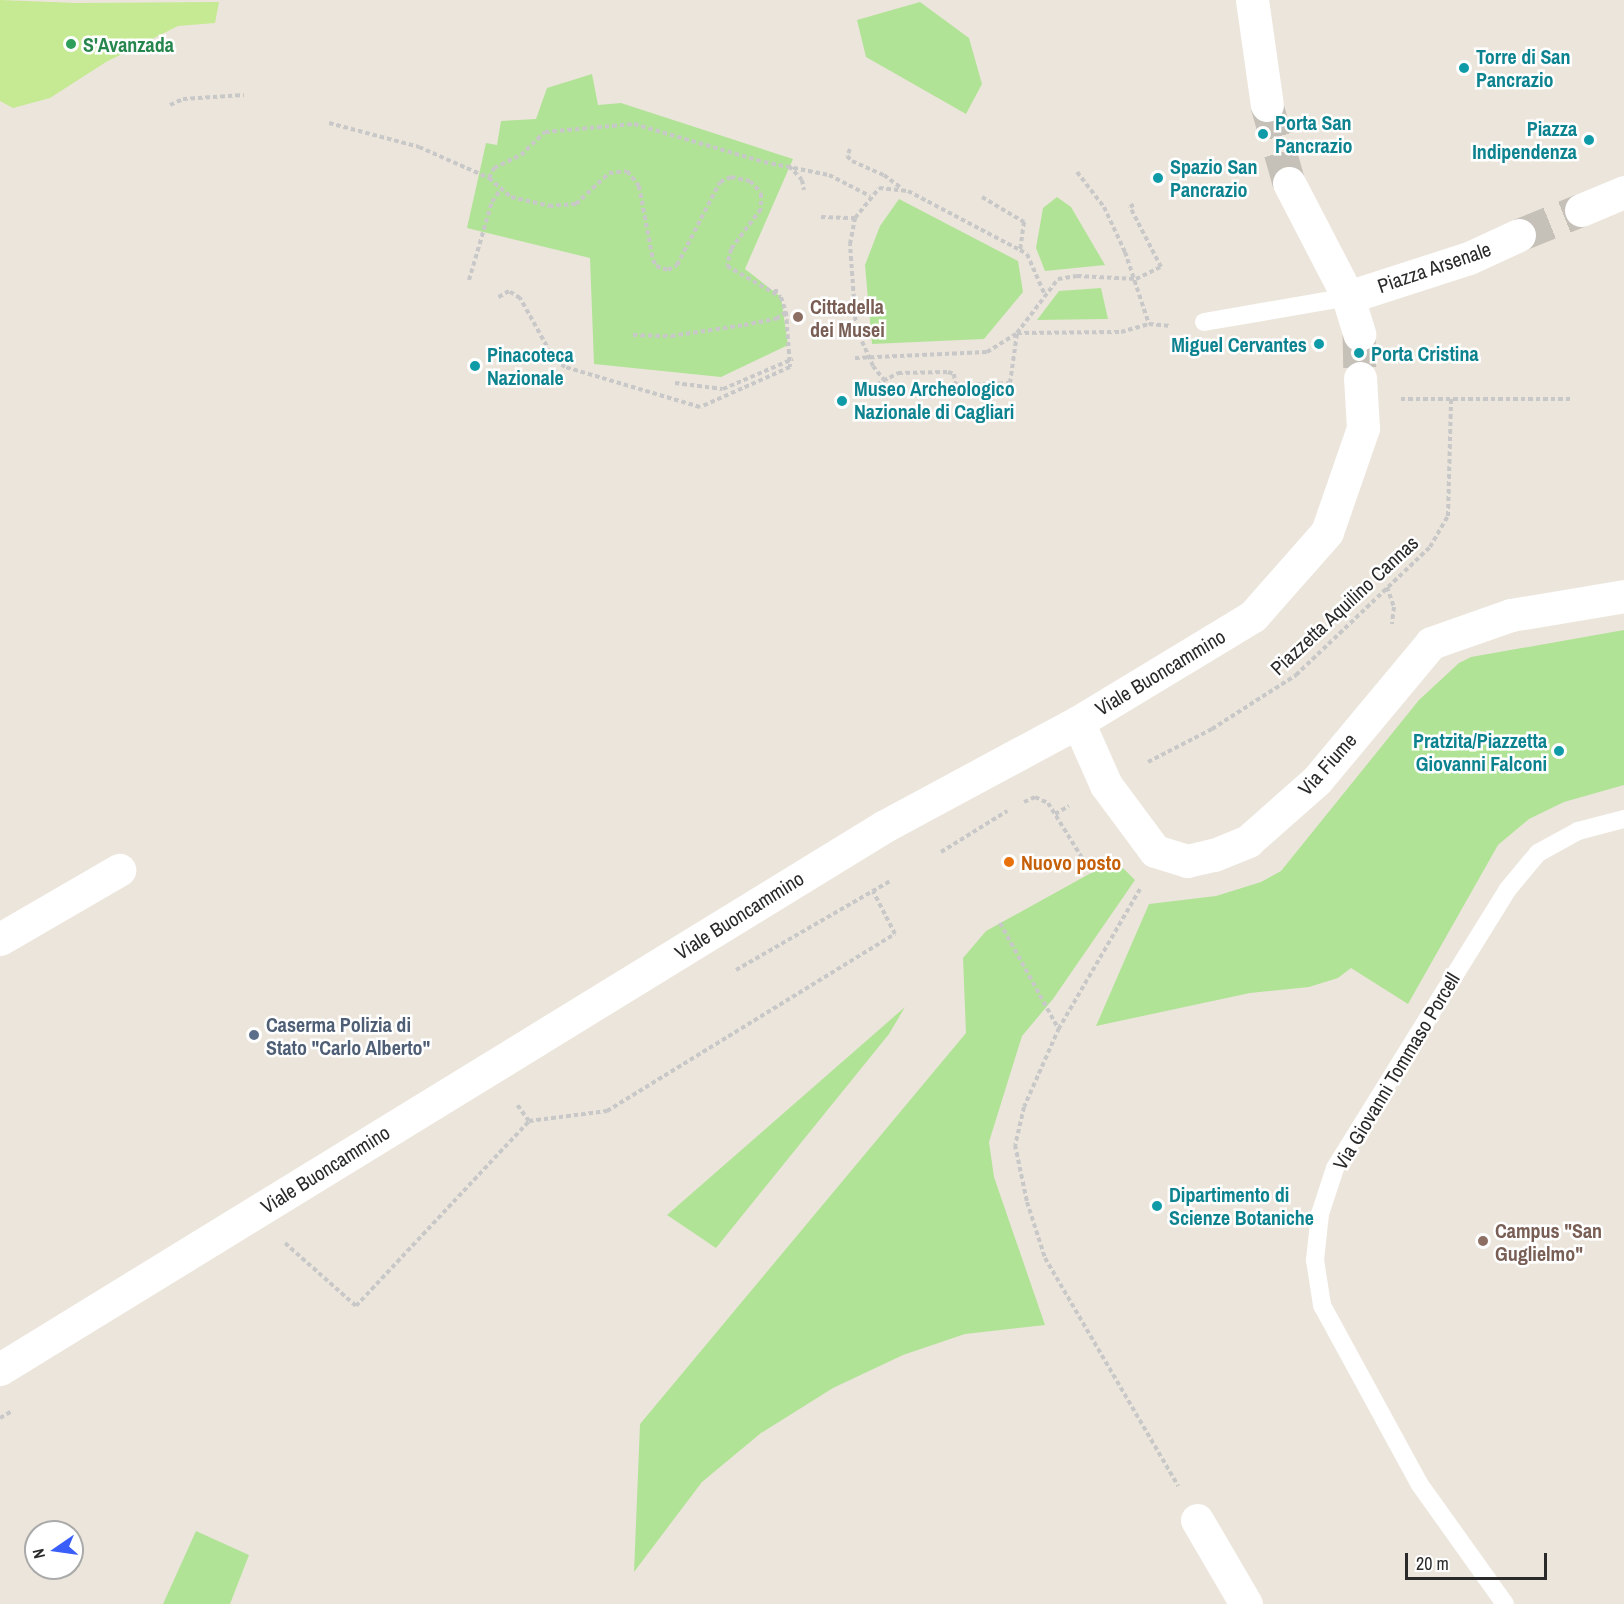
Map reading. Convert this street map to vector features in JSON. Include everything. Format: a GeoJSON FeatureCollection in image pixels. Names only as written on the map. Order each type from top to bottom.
{"type":"FeatureCollection","features":[{"type":"Feature","properties":{"kind":"street"},"geometry":{"type":"LineString","coordinates":[[1252,0],[1267,105]]}},
{"type":"Feature","properties":{"kind":"street"},"geometry":{"type":"LineString","coordinates":[[1289,183],[1348,297],[1359,334]]}},
{"type":"Feature","properties":{"kind":"street"},"geometry":{"type":"LineString","coordinates":[[1581,210],[1624,192]]}},
{"type":"Feature","properties":{"kind":"street","name":"Piazza Arsenale"},"geometry":{"type":"LineString","coordinates":[[1348,297],[1469,258],[1519,235]]}},
{"type":"Feature","properties":{"kind":"street","name":"Viale Buoncammino"},"geometry":{"type":"LineString","coordinates":[[0,1369],[883,827],[1078,722],[1253,616],[1292,575],[1327,532],[1363,428],[1361,389]]}},
{"type":"Feature","properties":{"kind":"street","name":"Via Fiume"},"geometry":{"type":"LineString","coordinates":[[1078,722],[1106,785],[1155,851],[1187,861],[1214,855],[1248,841],[1317,780],[1431,643],[1511,615],[1624,596]]}},
{"type":"Feature","properties":{"kind":"street"},"geometry":{"type":"LineString","coordinates":[[0,939],[120,870]]}},
{"type":"Feature","properties":{"kind":"street"},"geometry":{"type":"LineString","coordinates":[[1197,1520],[1246,1604]]}},
{"type":"Feature","properties":{"kind":"lane","name":"Piazza Arsenale"},"geometry":{"type":"LineString","coordinates":[[1204,322],[1348,297]]}},
{"type":"Feature","properties":{"kind":"lane","name":"Via Giovanni Tommaso Porcell"},"geometry":{"type":"LineString","coordinates":[[1505,1604],[1420,1485],[1322,1305],[1315,1260],[1320,1215],[1335,1168],[1509,889],[1538,853],[1578,831],[1624,819]]}},
{"type":"Feature","properties":{"kind":"path"},"geometry":{"type":"LineString","coordinates":[[170,105],[183,99],[244,95]]}},
{"type":"Feature","properties":{"kind":"path"},"geometry":{"type":"LineString","coordinates":[[329,123],[419,147],[489,178],[500,190],[511,197],[534,203],[570,206],[609,173],[627,171],[639,186],[653,260],[656,266],[668,270],[677,265],[720,182],[731,177],[750,181],[761,193],[761,209],[731,249],[727,266],[736,275],[782,297],[786,312],[790,367],[700,406],[565,367],[554,359],[520,298],[509,291],[497,298]]}},
{"type":"Feature","properties":{"kind":"path"},"geometry":{"type":"LineString","coordinates":[[489,178],[494,168],[521,155],[538,135],[619,123],[647,126],[764,162],[841,178],[870,196]]}},
{"type":"Feature","properties":{"kind":"path"},"geometry":{"type":"LineString","coordinates":[[850,149],[847,156],[852,161],[884,175],[900,188],[1027,254],[1044,293]]}},
{"type":"Feature","properties":{"kind":"path"},"geometry":{"type":"LineString","coordinates":[[789,166],[802,180],[804,190]]}},
{"type":"Feature","properties":{"kind":"path"},"geometry":{"type":"LineString","coordinates":[[1077,172],[1104,207],[1136,279],[1149,324]]}},
{"type":"Feature","properties":{"kind":"path"},"geometry":{"type":"LineString","coordinates":[[885,381],[873,366],[856,328],[850,244],[855,218],[870,196],[879,188],[900,188]]}},
{"type":"Feature","properties":{"kind":"path"},"geometry":{"type":"LineString","coordinates":[[469,280],[492,202],[500,190]]}},
{"type":"Feature","properties":{"kind":"path"},"geometry":{"type":"LineString","coordinates":[[981,197],[1024,222],[1020,250]]}},
{"type":"Feature","properties":{"kind":"path"},"geometry":{"type":"LineString","coordinates":[[855,358],[987,352],[1017,333],[1044,293],[1058,279],[1077,276],[1136,279],[1161,267],[1130,207],[1137,203]]}},
{"type":"Feature","properties":{"kind":"path"},"geometry":{"type":"LineString","coordinates":[[821,217],[855,218]]}},
{"type":"Feature","properties":{"kind":"path"},"geometry":{"type":"LineString","coordinates":[[776,287],[776,293]]}},
{"type":"Feature","properties":{"kind":"path"},"geometry":{"type":"LineString","coordinates":[[633,334],[671,336],[776,319],[786,312]]}},
{"type":"Feature","properties":{"kind":"path"},"geometry":{"type":"LineString","coordinates":[[1017,333],[1041,336],[1121,332],[1149,324],[1180,327],[1204,322]]}},
{"type":"Feature","properties":{"kind":"path"},"geometry":{"type":"LineString","coordinates":[[870,388],[898,373],[948,372],[954,374],[955,384],[1010,383],[1017,333]]}},
{"type":"Feature","properties":{"kind":"path"},"geometry":{"type":"LineString","coordinates":[[675,383],[723,389],[793,359]]}},
{"type":"Feature","properties":{"kind":"path"},"geometry":{"type":"LineString","coordinates":[[1361,389],[1451,399],[1572,399]]}},
{"type":"Feature","properties":{"kind":"path","name":"Piazzetta Aquilino Cannas"},"geometry":{"type":"LineString","coordinates":[[1148,762],[1212,729],[1296,675],[1430,547],[1448,516],[1451,399]]}},
{"type":"Feature","properties":{"kind":"path"},"geometry":{"type":"LineString","coordinates":[[1020,804],[1035,796],[1048,803],[1084,861]]}},
{"type":"Feature","properties":{"kind":"path"},"geometry":{"type":"LineString","coordinates":[[1055,814],[1070,806]]}},
{"type":"Feature","properties":{"kind":"path"},"geometry":{"type":"LineString","coordinates":[[941,852],[1013,807]]}},
{"type":"Feature","properties":{"kind":"path"},"geometry":{"type":"LineString","coordinates":[[1140,889],[1059,1028],[1024,1107],[1015,1145],[1027,1202],[1045,1258],[1197,1520]]}},
{"type":"Feature","properties":{"kind":"path"},"geometry":{"type":"LineString","coordinates":[[285,1243],[356,1306],[529,1121],[607,1111],[895,934],[873,891]]}},
{"type":"Feature","properties":{"kind":"path"},"geometry":{"type":"LineString","coordinates":[[1000,923],[1059,1028]]}},
{"type":"Feature","properties":{"kind":"path"},"geometry":{"type":"LineString","coordinates":[[516,1103],[529,1121]]}},
{"type":"Feature","properties":{"kind":"green space","name":"S'Avanzada"},"geometry":{"type":"Polygon","coordinates":[[[0,0],[76,3],[219,2],[215,23],[178,26],[106,62],[50,98],[13,108],[0,101],[0,0]]]}},
{"type":"Feature","properties":{"kind":"green space"},"geometry":{"type":"Polygon","coordinates":[[[920,2],[969,38],[982,84],[966,114],[866,57],[857,20],[920,2]]]}},
{"type":"Feature","properties":{"kind":"green space"},"geometry":{"type":"Polygon","coordinates":[[[592,74],[598,105],[621,103],[793,159],[745,269],[781,297],[788,345],[721,377],[594,364],[590,258],[467,228],[486,143],[497,145],[501,121],[536,119],[547,88],[592,74]]]}},
{"type":"Feature","properties":{"kind":"green space"},"geometry":{"type":"Polygon","coordinates":[[[1057,197],[1071,207],[1105,265],[1045,271],[1036,248],[1043,208],[1057,197]]]}},
{"type":"Feature","properties":{"kind":"green space"},"geometry":{"type":"Polygon","coordinates":[[[899,199],[1018,261],[1023,292],[984,339],[872,344],[865,265],[880,226],[899,199]]]}},
{"type":"Feature","properties":{"kind":"green space"},"geometry":{"type":"Polygon","coordinates":[[[1101,288],[1108,319],[1037,320],[1059,291],[1101,288]]]}},
{"type":"Feature","properties":{"kind":"green space"},"geometry":{"type":"Polygon","coordinates":[[[1624,630],[1624,785],[1564,802],[1529,819],[1498,845],[1408,1004],[1351,968],[1338,978],[1309,987],[1250,993],[1096,1026],[1149,904],[1216,896],[1261,882],[1281,871],[1419,700],[1459,663],[1471,657],[1624,630]]]}},
{"type":"Feature","properties":{"kind":"green space"},"geometry":{"type":"Polygon","coordinates":[[[1109,863],[1122,867],[1135,880],[1053,999],[1022,1036],[989,1142],[994,1177],[1045,1325],[965,1334],[903,1355],[833,1388],[761,1433],[702,1482],[634,1572],[640,1424],[966,1033],[963,958],[986,931],[1109,863]]]}},
{"type":"Feature","properties":{"kind":"green space"},"geometry":{"type":"Polygon","coordinates":[[[905,1007],[889,1034],[716,1248],[667,1215],[905,1007]]]}},
{"type":"Feature","properties":{"kind":"green space"},"geometry":{"type":"Polygon","coordinates":[[[196,1531],[249,1555],[230,1604],[163,1604],[196,1531]]]}},
{"type":"Feature","properties":{"kind":"tunnel"},"geometry":{"type":"LineString","coordinates":[[1267,105],[1289,183]]}},
{"type":"Feature","properties":{"kind":"tunnel"},"geometry":{"type":"LineString","coordinates":[[1519,235],[1581,210]]}},
{"type":"Feature","properties":{"kind":"tunnel"},"geometry":{"type":"LineString","coordinates":[[1359,334],[1360,378]]}},
{"type":"Feature","properties":{"kind":"place","name":"S'Avanzada"},"geometry":{"type":"Point","coordinates":[71,44]}},
{"type":"Feature","properties":{"kind":"place","name":"Torre di San Pancrazio"},"geometry":{"type":"Point","coordinates":[1464,68]}},
{"type":"Feature","properties":{"kind":"place","name":"Porta San Pancrazio"},"geometry":{"type":"Point","coordinates":[1263,134]}},
{"type":"Feature","properties":{"kind":"place","name":"Piazza Indipendenza"},"geometry":{"type":"Point","coordinates":[1589,140]}},
{"type":"Feature","properties":{"kind":"place","name":"Spazio San Pancrazio"},"geometry":{"type":"Point","coordinates":[1158,178]}},
{"type":"Feature","properties":{"kind":"place","name":"Cittadella dei Musei"},"geometry":{"type":"Point","coordinates":[798,317]}},
{"type":"Feature","properties":{"kind":"place","name":"Miguel Cervantes"},"geometry":{"type":"Point","coordinates":[1319,344]}},
{"type":"Feature","properties":{"kind":"place","name":"Porta Cristina"},"geometry":{"type":"Point","coordinates":[1359,353]}},
{"type":"Feature","properties":{"kind":"place","name":"Pinacoteca Nazionale"},"geometry":{"type":"Point","coordinates":[475,366]}},
{"type":"Feature","properties":{"kind":"place","name":"Museo Archeologico Nazionale di Cagliari"},"geometry":{"type":"Point","coordinates":[842,401]}},
{"type":"Feature","properties":{"kind":"place","name":"Pratzita/Piazzetta Giovanni Falconi"},"geometry":{"type":"Point","coordinates":[1559,751]}},
{"type":"Feature","properties":{"kind":"place","name":"Nuovo posto"},"geometry":{"type":"Point","coordinates":[1009,862]}},
{"type":"Feature","properties":{"kind":"place","name":"Caserma Polizia di Stato \"Carlo Alberto\""},"geometry":{"type":"Point","coordinates":[254,1035]}},
{"type":"Feature","properties":{"kind":"place","name":"Dipartimento di Scienze Botaniche"},"geometry":{"type":"Point","coordinates":[1157,1206]}},
{"type":"Feature","properties":{"kind":"place","name":"Campus \"San Guglielmo\""},"geometry":{"type":"Point","coordinates":[1483,1241]}}]}
